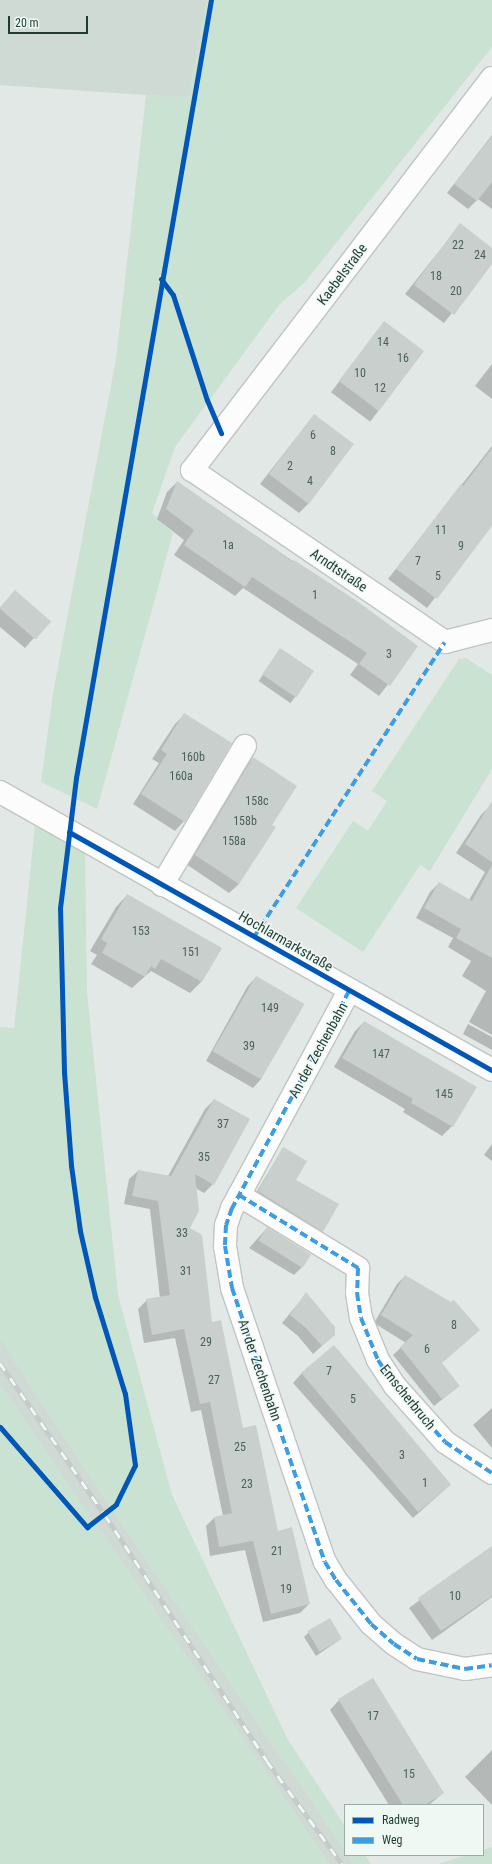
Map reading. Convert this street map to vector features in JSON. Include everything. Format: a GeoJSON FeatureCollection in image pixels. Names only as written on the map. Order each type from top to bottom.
{"type":"FeatureCollection","features":[{"type":"Feature","properties":{"kind":"street","name":"Kaebelstraße"},"geometry":{"type":"LineString","coordinates":[[192,470],[492,78]]}},
{"type":"Feature","properties":{"kind":"street","name":"Arndtstraße"},"geometry":{"type":"LineString","coordinates":[[192,470],[445,642],[492,630]]}},
{"type":"Feature","properties":{"kind":"street"},"geometry":{"type":"LineString","coordinates":[[162,885],[245,746]]}},
{"type":"Feature","properties":{"kind":"street","name":"Hochlarmarkstraße"},"geometry":{"type":"LineString","coordinates":[[0,792],[349,992],[492,1070]]}},
{"type":"Feature","properties":{"kind":"street","name":"An der Zechenbahn"},"geometry":{"type":"LineString","coordinates":[[349,992],[239,1195],[226,1225],[225,1246],[232,1288],[325,1562],[351,1601],[372,1624],[394,1644],[417,1659],[465,1669],[492,1665]]}},
{"type":"Feature","properties":{"kind":"street","name":"Emscherbruch"},"geometry":{"type":"LineString","coordinates":[[239,1195],[358,1268],[357,1293],[361,1318],[378,1360],[395,1386],[445,1442],[492,1473]]}},
{"type":"Feature","properties":{"kind":"shaded area"},"geometry":{"type":"Polygon","coordinates":[[[0,0],[207,0],[188,98],[0,85],[0,0]]]}},
{"type":"Feature","properties":{"kind":"shaded area"},"geometry":{"type":"Polygon","coordinates":[[[0,1338],[105,1499],[344,1849],[344,1856],[349,1856],[354,1864],[329,1864],[0,1385],[0,1338]]]}},
{"type":"Feature","properties":{"kind":"green space"},"geometry":{"type":"Polygon","coordinates":[[[207,0],[492,0],[492,47],[305,282],[279,305],[175,447],[152,513],[173,533],[97,809],[41,782],[53,693],[116,359],[146,95],[188,97],[207,0]]]}},
{"type":"Feature","properties":{"kind":"green space"},"geometry":{"type":"Polygon","coordinates":[[[466,658],[492,675],[492,769],[430,871],[420,865],[363,952],[296,908],[353,821],[368,831],[387,801],[372,791],[459,659],[466,658]]]}},
{"type":"Feature","properties":{"kind":"green space"},"geometry":{"type":"Polygon","coordinates":[[[35,826],[85,852],[87,992],[118,1295],[172,1495],[288,1740],[344,1824],[344,1849],[105,1499],[0,1338],[0,1027],[14,1028],[35,826]]]}},
{"type":"Feature","properties":{"kind":"green space"},"geometry":{"type":"Polygon","coordinates":[[[0,1385],[86,1510],[329,1864],[0,1864],[0,1385]]]}},
{"type":"Feature","properties":{"kind":"green space"},"geometry":{"type":"Polygon","coordinates":[[[492,1847],[492,1864],[438,1864],[464,1856],[484,1856],[484,1850],[492,1847]]]}},
{"type":"Feature","properties":{"kind":"green space"},"geometry":{"type":"Polygon","coordinates":[[[349,1856],[366,1856],[371,1864],[354,1864],[349,1856]]]}},
{"type":"Feature","properties":{"kind":"building"},"geometry":{"type":"Polygon","coordinates":[[[492,136],[492,182],[477,201],[454,184],[492,136]]]}},
{"type":"Feature","properties":{"kind":"building"},"geometry":{"type":"Polygon","coordinates":[[[460,223],[492,248],[492,264],[454,315],[414,285],[460,223]]]}},
{"type":"Feature","properties":{"kind":"building"},"geometry":{"type":"Polygon","coordinates":[[[384,321],[424,351],[379,411],[339,381],[384,321]]]}},
{"type":"Feature","properties":{"kind":"building"},"geometry":{"type":"Polygon","coordinates":[[[314,414],[354,444],[309,504],[269,474],[314,414]]]}},
{"type":"Feature","properties":{"kind":"building"},"geometry":{"type":"Polygon","coordinates":[[[492,448],[492,526],[437,599],[396,569],[461,484],[463,486],[492,448]]]}},
{"type":"Feature","properties":{"kind":"building"},"geometry":{"type":"Polygon","coordinates":[[[177,481],[293,562],[294,560],[357,601],[418,646],[390,686],[359,664],[367,653],[252,577],[245,587],[184,545],[194,530],[166,509],[177,481]]]}},
{"type":"Feature","properties":{"kind":"building"},"geometry":{"type":"Polygon","coordinates":[[[15,590],[51,621],[35,640],[0,609],[15,590]]]}},
{"type":"Feature","properties":{"kind":"building"},"geometry":{"type":"Polygon","coordinates":[[[280,648],[314,671],[296,697],[262,675],[280,648]]]}},
{"type":"Feature","properties":{"kind":"building"},"geometry":{"type":"Polygon","coordinates":[[[184,713],[232,743],[185,822],[141,794],[167,754],[161,750],[184,713]]]}},
{"type":"Feature","properties":{"kind":"building"},"geometry":{"type":"Polygon","coordinates":[[[253,757],[297,786],[272,825],[276,827],[239,884],[195,855],[253,757]]]}},
{"type":"Feature","properties":{"kind":"building"},"geometry":{"type":"Polygon","coordinates":[[[492,801],[492,862],[465,844],[492,801]]]}},
{"type":"Feature","properties":{"kind":"building"},"geometry":{"type":"Polygon","coordinates":[[[492,865],[492,958],[456,938],[461,929],[424,908],[439,882],[472,901],[492,865]]]}},
{"type":"Feature","properties":{"kind":"building"},"geometry":{"type":"Polygon","coordinates":[[[127,894],[222,948],[202,982],[161,959],[155,969],[151,966],[145,977],[102,953],[107,943],[101,939],[127,894]]]}},
{"type":"Feature","properties":{"kind":"building"},"geometry":{"type":"Polygon","coordinates":[[[256,976],[304,1004],[261,1079],[213,1051],[256,976]]]}},
{"type":"Feature","properties":{"kind":"building"},"geometry":{"type":"Polygon","coordinates":[[[364,1021],[477,1087],[453,1127],[411,1103],[413,1099],[342,1058],[364,1021]]]}},
{"type":"Feature","properties":{"kind":"building"},"geometry":{"type":"Polygon","coordinates":[[[214,1099],[250,1119],[214,1185],[195,1174],[199,1211],[190,1228],[202,1235],[212,1322],[221,1320],[243,1428],[256,1425],[278,1531],[292,1527],[310,1604],[271,1614],[253,1541],[219,1547],[214,1517],[232,1513],[210,1402],[200,1404],[184,1329],[152,1335],[146,1299],[170,1295],[158,1201],[132,1196],[138,1170],[171,1176],[214,1099]]]}},
{"type":"Feature","properties":{"kind":"building"},"geometry":{"type":"Polygon","coordinates":[[[283,1147],[307,1161],[296,1180],[339,1204],[323,1232],[258,1191],[283,1147]]]}},
{"type":"Feature","properties":{"kind":"building"},"geometry":{"type":"Polygon","coordinates":[[[267,1227],[311,1255],[303,1268],[259,1241],[267,1227]]]}},
{"type":"Feature","properties":{"kind":"building"},"geometry":{"type":"Polygon","coordinates":[[[405,1275],[451,1302],[454,1300],[480,1330],[442,1363],[460,1386],[442,1399],[400,1347],[413,1335],[381,1315],[405,1275]]]}},
{"type":"Feature","properties":{"kind":"building"},"geometry":{"type":"Polygon","coordinates":[[[306,1292],[335,1327],[335,1335],[322,1346],[306,1328],[290,1315],[306,1292]]]}},
{"type":"Feature","properties":{"kind":"building"},"geometry":{"type":"Polygon","coordinates":[[[334,1345],[451,1484],[418,1512],[301,1373],[334,1345]]]}},
{"type":"Feature","properties":{"kind":"building"},"geometry":{"type":"Polygon","coordinates":[[[492,1546],[492,1596],[441,1631],[418,1598],[492,1546]]]}},
{"type":"Feature","properties":{"kind":"building"},"geometry":{"type":"Polygon","coordinates":[[[330,1618],[342,1639],[319,1652],[307,1631],[330,1618]]]}},
{"type":"Feature","properties":{"kind":"building"},"geometry":{"type":"Polygon","coordinates":[[[373,1678],[444,1793],[427,1804],[402,1804],[338,1699],[373,1678]]]}},
{"type":"Feature","properties":{"kind":"railway"},"geometry":{"type":"LineString","coordinates":[[0,1363],[105,1515],[267,1761],[342,1864]]}},
{"type":"Feature","properties":{"kind":"marked path"},"geometry":{"type":"LineString","coordinates":[[254,937],[445,642]]}},
{"type":"Feature","properties":{"kind":"marked path"},"geometry":{"type":"LineString","coordinates":[[349,991],[232,1208],[226,1225],[225,1246],[232,1288],[325,1562],[336,1580],[371,1624],[394,1644],[417,1659],[465,1669],[492,1665]]}},
{"type":"Feature","properties":{"kind":"marked path"},"geometry":{"type":"LineString","coordinates":[[239,1195],[358,1268],[357,1293],[361,1318],[378,1360],[395,1386],[445,1442],[492,1473]]}},
{"type":"Feature","properties":{"kind":"cycle path"},"geometry":{"type":"LineString","coordinates":[[0,1427],[87,1527],[116,1504],[135,1465],[125,1394],[95,1297],[80,1231],[71,1165],[64,1071],[60,908],[76,778],[211,0]]}},
{"type":"Feature","properties":{"kind":"cycle path"},"geometry":{"type":"LineString","coordinates":[[161,279],[173,295],[207,400],[221,433]]}},
{"type":"Feature","properties":{"kind":"cycle path"},"geometry":{"type":"LineString","coordinates":[[69,832],[492,1070]]}}]}
